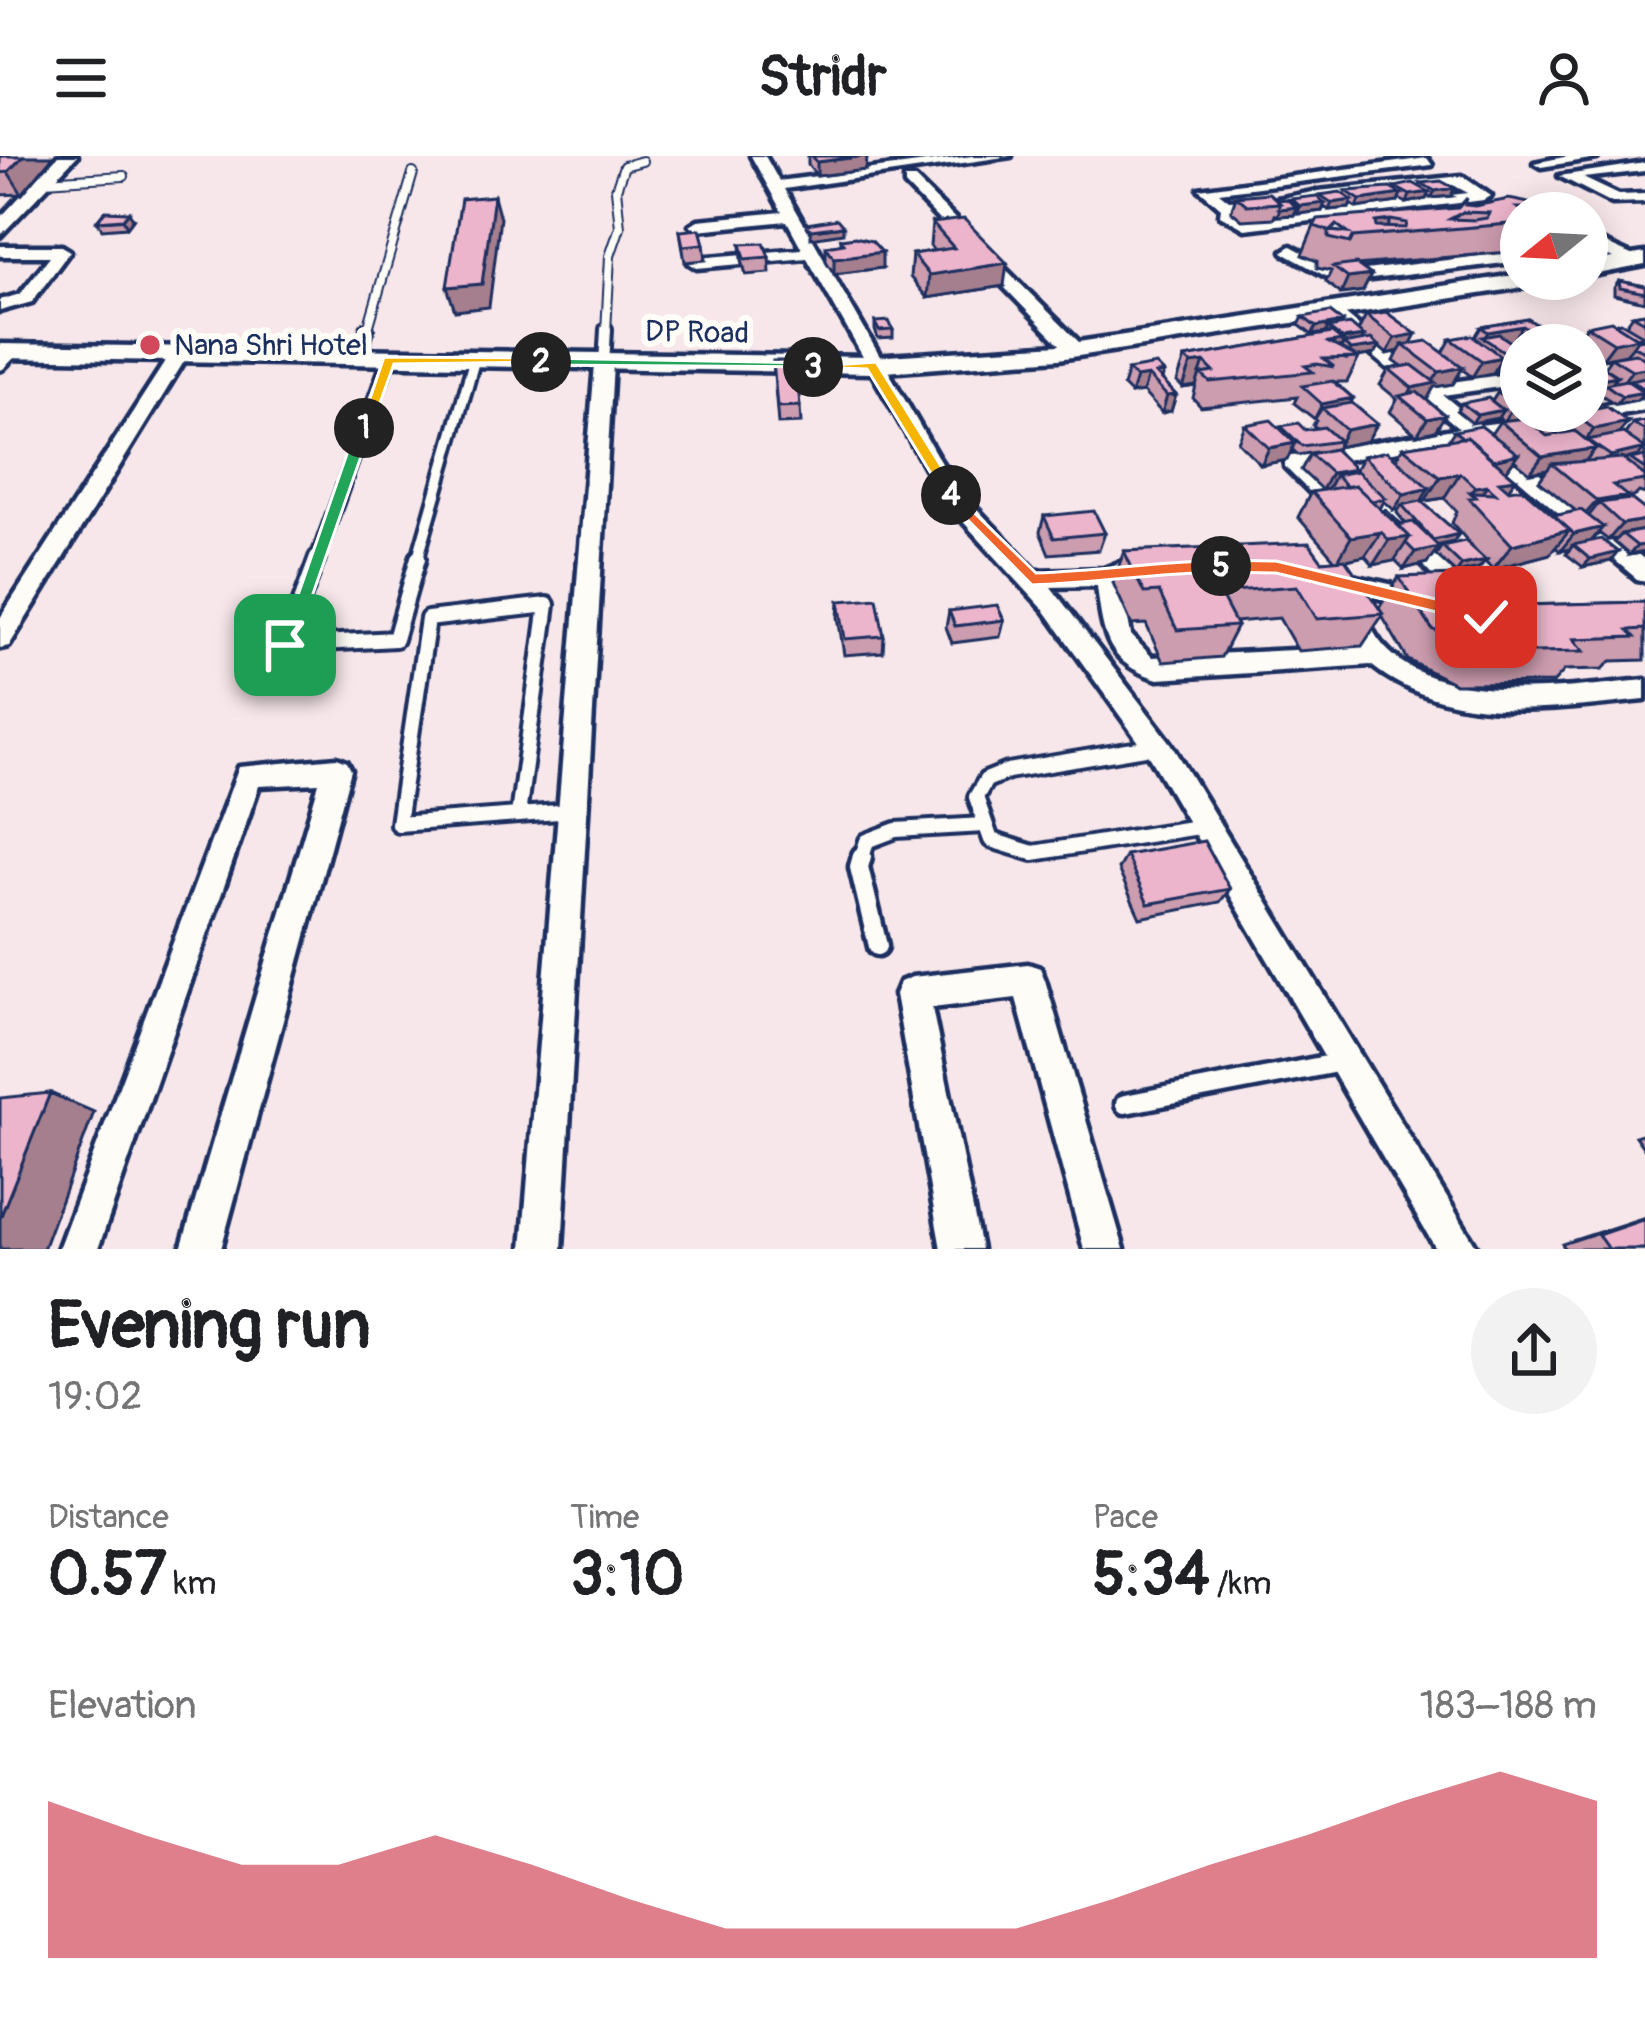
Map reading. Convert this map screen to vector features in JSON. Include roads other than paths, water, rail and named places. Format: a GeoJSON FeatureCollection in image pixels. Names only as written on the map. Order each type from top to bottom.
{"type":"FeatureCollection","features":[{"type":"Feature","properties":{"kind":"street"},"geometry":{"type":"LineString","coordinates":[[0,230],[68,156]]}},
{"type":"Feature","properties":{"kind":"street"},"geometry":{"type":"LineString","coordinates":[[758,156],[872,365],[953,497],[1032,579],[1157,746],[1458,1249]]}},
{"type":"Feature","properties":{"kind":"street"},"geometry":{"type":"LineString","coordinates":[[775,186],[1004,156]]}},
{"type":"Feature","properties":{"kind":"street"},"geometry":{"type":"LineString","coordinates":[[1608,156],[1540,163],[1617,200],[1645,198]]}},
{"type":"Feature","properties":{"kind":"street"},"geometry":{"type":"LineString","coordinates":[[1455,178],[1225,212],[1246,224],[1484,196],[1455,178],[1226,205],[1206,188],[1421,161],[1497,196]]}},
{"type":"Feature","properties":{"kind":"street"},"geometry":{"type":"LineString","coordinates":[[1566,176],[1645,167]]}},
{"type":"Feature","properties":{"kind":"street"},"geometry":{"type":"LineString","coordinates":[[910,182],[1056,352]]}},
{"type":"Feature","properties":{"kind":"street"},"geometry":{"type":"LineString","coordinates":[[698,225],[791,216]]}},
{"type":"Feature","properties":{"kind":"street"},"geometry":{"type":"LineString","coordinates":[[1318,243],[1291,251],[1338,278],[1500,259]]}},
{"type":"Feature","properties":{"kind":"street"},"geometry":{"type":"LineString","coordinates":[[1608,248],[1638,260]]}},
{"type":"Feature","properties":{"kind":"street"},"geometry":{"type":"LineString","coordinates":[[0,250],[62,250],[26,298],[0,306]]}},
{"type":"Feature","properties":{"kind":"street"},"geometry":{"type":"LineString","coordinates":[[697,262],[811,253]]}},
{"type":"Feature","properties":{"kind":"street"},"geometry":{"type":"LineString","coordinates":[[1608,265],[1638,260]]}},
{"type":"Feature","properties":{"kind":"street","name":"DP Road"},"geometry":{"type":"LineString","coordinates":[[4,356],[872,365],[1056,352],[1500,284]]}},
{"type":"Feature","properties":{"kind":"street"},"geometry":{"type":"LineString","coordinates":[[1333,313],[1645,574]]}},
{"type":"Feature","properties":{"kind":"street"},"geometry":{"type":"LineString","coordinates":[[0,640],[179,355]]}},
{"type":"Feature","properties":{"kind":"street"},"geometry":{"type":"LineString","coordinates":[[1608,366],[1645,360]]}},
{"type":"Feature","properties":{"kind":"street"},"geometry":{"type":"LineString","coordinates":[[542,1249],[604,364]]}},
{"type":"Feature","properties":{"kind":"street"},"geometry":{"type":"LineString","coordinates":[[1429,391],[1500,381]]}},
{"type":"Feature","properties":{"kind":"street"},"geometry":{"type":"LineString","coordinates":[[1335,504],[1292,462],[1388,442],[1645,404]]}},
{"type":"Feature","properties":{"kind":"street"},"geometry":{"type":"LineString","coordinates":[[1370,427],[1388,442]]}},
{"type":"Feature","properties":{"kind":"street"},"geometry":{"type":"LineString","coordinates":[[1333,453],[1486,617],[1329,578],[1376,656]]}},
{"type":"Feature","properties":{"kind":"street"},"geometry":{"type":"LineString","coordinates":[[1032,579],[1108,577],[1126,568],[1186,568]]}},
{"type":"Feature","properties":{"kind":"street"},"geometry":{"type":"LineString","coordinates":[[1108,577],[1123,653],[1138,665],[1158,669],[1376,656],[1450,694],[1514,700],[1645,690]]}},
{"type":"Feature","properties":{"kind":"street"},"geometry":{"type":"LineString","coordinates":[[78,1249],[249,775],[337,770],[201,1249]]}},
{"type":"Feature","properties":{"kind":"street"},"geometry":{"type":"LineString","coordinates":[[961,1249],[912,994],[1028,980],[1104,1249]]}},
{"type":"Feature","properties":{"kind":"lane"},"geometry":{"type":"LineString","coordinates":[[604,364],[610,256],[620,227],[616,189],[624,166],[642,161]]}},
{"type":"Feature","properties":{"kind":"lane"},"geometry":{"type":"LineString","coordinates":[[359,358],[413,173]]}},
{"type":"Feature","properties":{"kind":"lane"},"geometry":{"type":"LineString","coordinates":[[45,181],[124,176]]}},
{"type":"Feature","properties":{"kind":"lane"},"geometry":{"type":"LineString","coordinates":[[389,359],[285,645],[395,639],[474,361]]}},
{"type":"Feature","properties":{"kind":"lane"},"geometry":{"type":"LineString","coordinates":[[518,816],[548,605],[428,619],[398,824],[518,816],[572,811]]}},
{"type":"Feature","properties":{"kind":"lane"},"geometry":{"type":"LineString","coordinates":[[1157,746],[1008,771],[986,780],[976,797],[991,840],[1033,853],[1204,826]]}},
{"type":"Feature","properties":{"kind":"lane"},"geometry":{"type":"LineString","coordinates":[[878,946],[859,866],[866,841],[896,830],[984,825]]}},
{"type":"Feature","properties":{"kind":"lane"},"geometry":{"type":"LineString","coordinates":[[1125,1104],[1342,1062]]}},
{"type":"Feature","properties":{"kind":"place","name":"Nana Shri Hotel"},"geometry":{"type":"Point","coordinates":[150,345]}}]}
